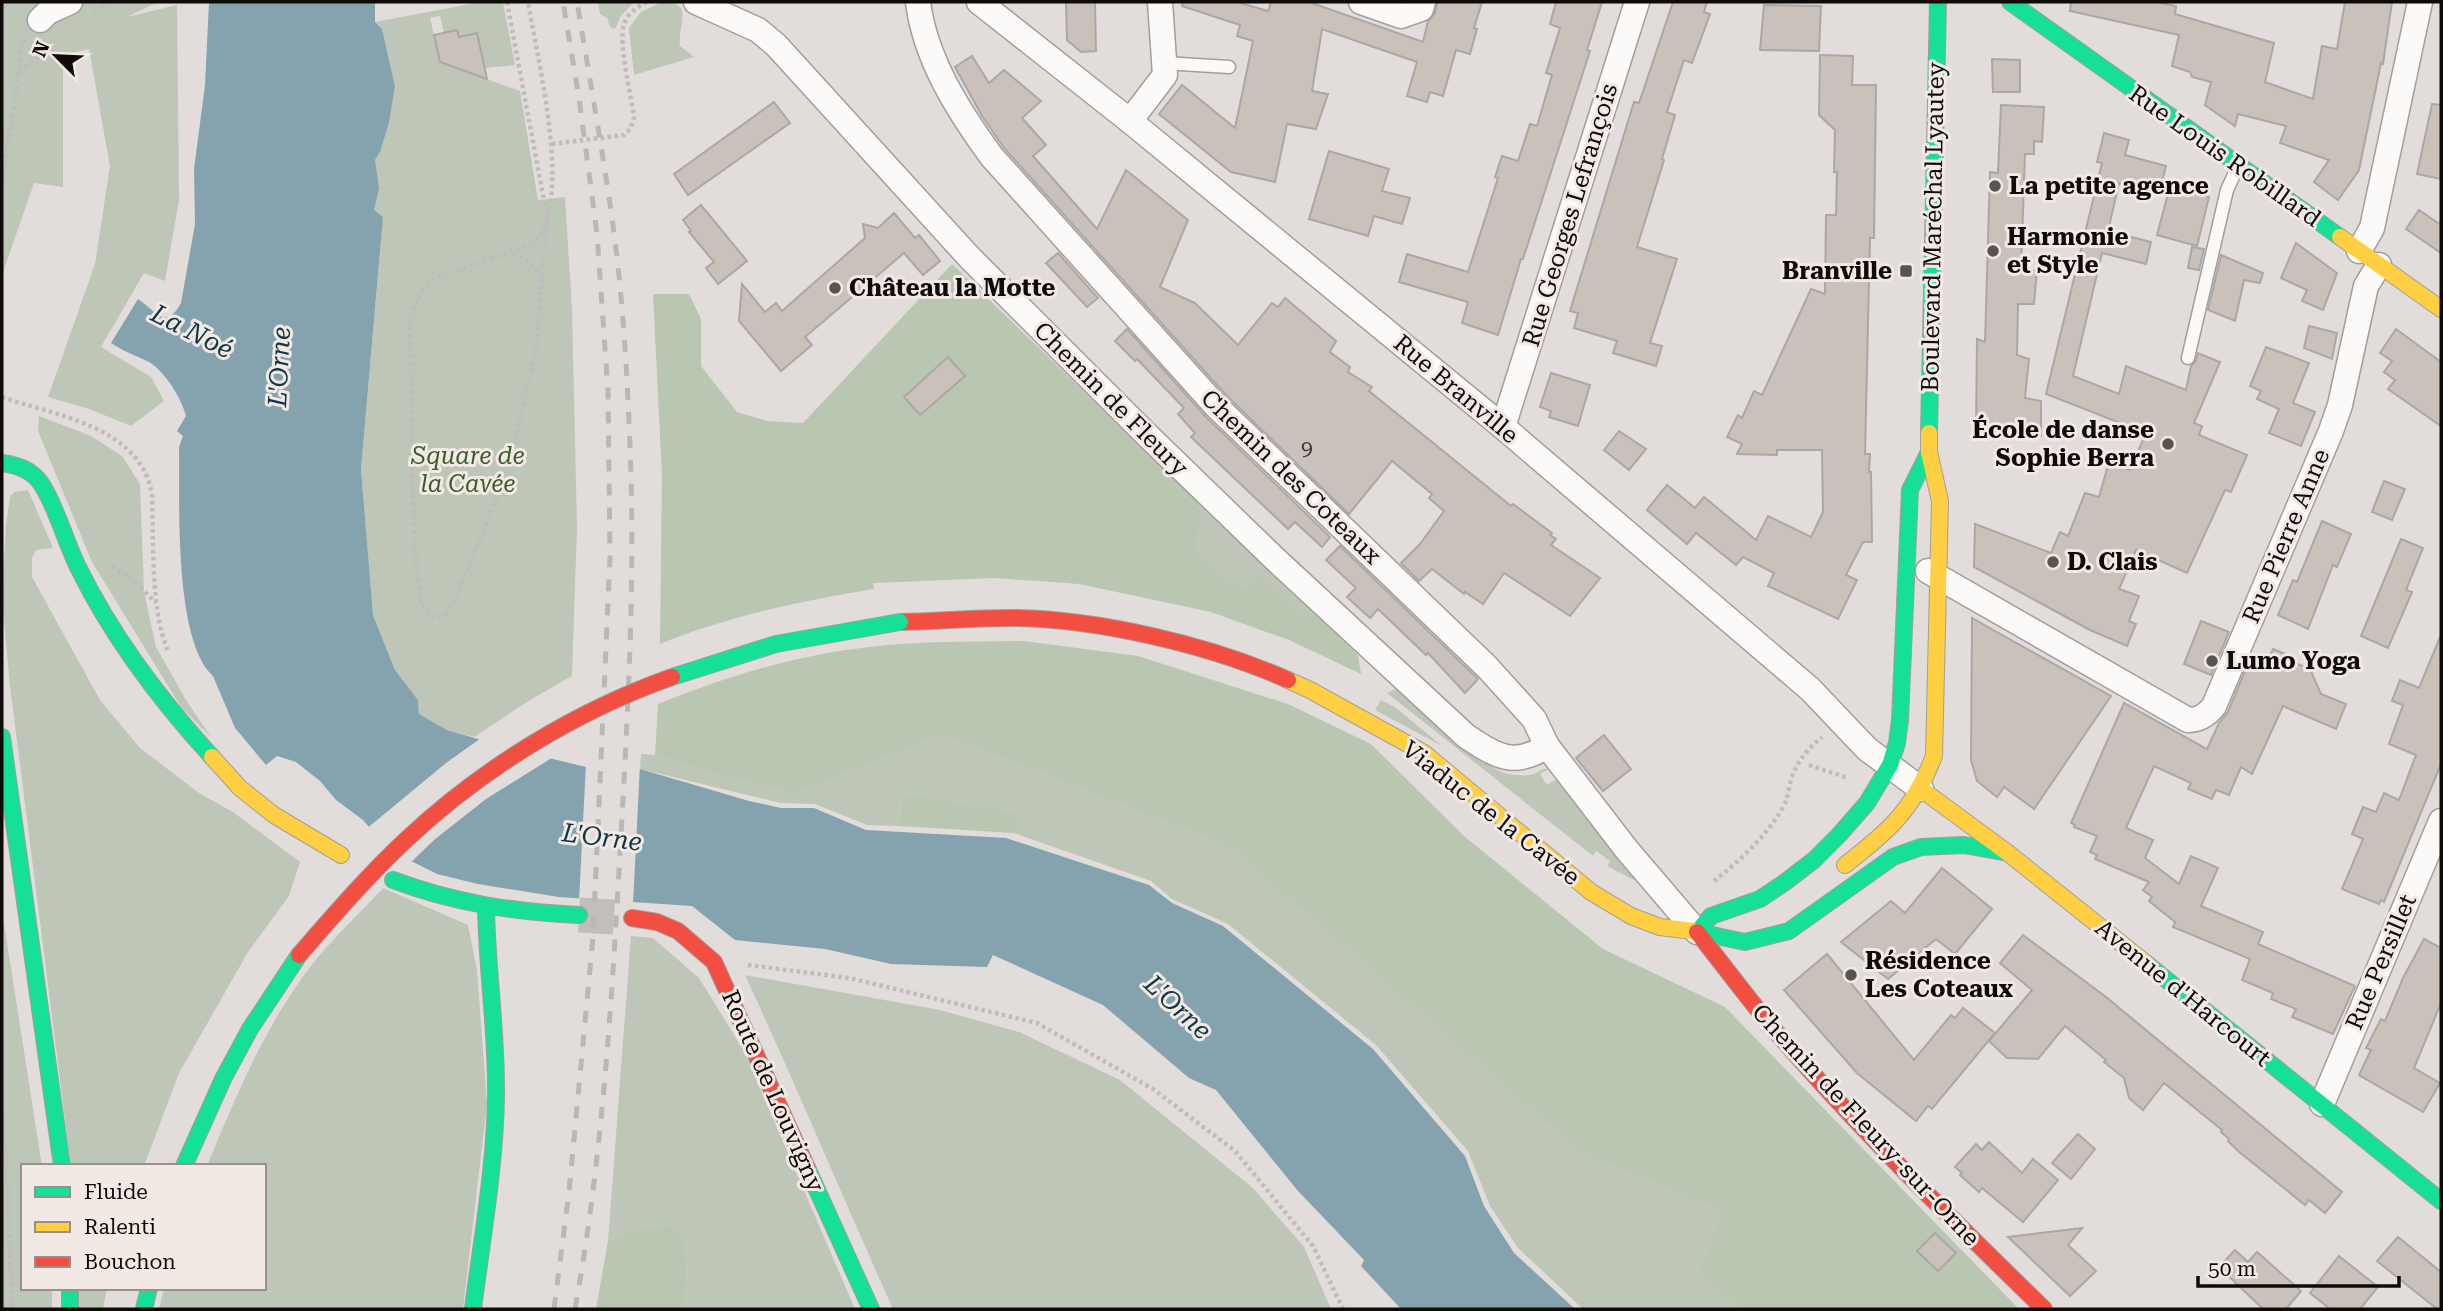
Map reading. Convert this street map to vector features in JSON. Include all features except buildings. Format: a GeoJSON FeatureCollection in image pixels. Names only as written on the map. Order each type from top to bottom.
{"type":"FeatureCollection","features":[{"type":"Feature","properties":{"kind":"main road","name":"Boulevard Maréchal Lyautey"},"geometry":{"type":"LineString","coordinates":[[1832,875],[1889,829],[1921,789],[1934,755],[1940,500],[1929,452],[1938,2]]}},
{"type":"Feature","properties":{"kind":"main road","name":"Rue Louis Robillard"},"geometry":{"type":"LineString","coordinates":[[2010,2],[2441,309]]}},
{"type":"Feature","properties":{"kind":"main road","name":"Boulevard Maréchal Lyautey"},"geometry":{"type":"LineString","coordinates":[[1697,932],[1711,916],[1759,899],[1814,860],[1861,811],[1890,765],[1900,720],[1910,490],[1929,452]]}},
{"type":"Feature","properties":{"kind":"main road"},"geometry":{"type":"LineString","coordinates":[[2,463],[22,466],[43,484],[79,570],[126,649],[179,721],[240,788],[274,816],[341,855]]}},
{"type":"Feature","properties":{"kind":"main road","name":"Viaduc de la Cavée"},"geometry":{"type":"LineString","coordinates":[[185,1164],[208,1109],[244,1039],[299,956],[357,889],[412,834],[491,773],[578,720],[638,691],[725,659],[808,637],[900,622],[1014,618],[1089,625],[1179,643],[1274,674],[1310,690],[1424,753],[1591,892],[1631,916],[1660,927],[1745,942]]}},
{"type":"Feature","properties":{"kind":"main road"},"geometry":{"type":"LineString","coordinates":[[2,737],[62,1164]]}},
{"type":"Feature","properties":{"kind":"main road","name":"Avenue d'Harcourt"},"geometry":{"type":"LineString","coordinates":[[1921,789],[2007,853],[2441,1201]]}},
{"type":"Feature","properties":{"kind":"main road"},"geometry":{"type":"LineString","coordinates":[[1745,942],[1789,931],[1893,857],[1915,848],[1961,844],[2007,853]]}},
{"type":"Feature","properties":{"kind":"main road"},"geometry":{"type":"LineString","coordinates":[[393,880],[421,892],[486,908],[579,915]]}},
{"type":"Feature","properties":{"kind":"main road"},"geometry":{"type":"LineString","coordinates":[[472,1309],[494,1133],[496,1069],[487,959],[486,908]]}},
{"type":"Feature","properties":{"kind":"main road","name":"Route de Louvigny"},"geometry":{"type":"LineString","coordinates":[[632,918],[660,922],[674,928],[701,948],[714,962],[871,1309]]}},
{"type":"Feature","properties":{"kind":"main road"},"geometry":{"type":"LineString","coordinates":[[1745,942],[1770,920]]}},
{"type":"Feature","properties":{"kind":"main road","name":"Chemin de Fleury-sur-Orne"},"geometry":{"type":"LineString","coordinates":[[1697,932],[1748,999],[1835,1097],[1924,1192],[2044,1309]]}},
{"type":"Feature","properties":{"kind":"main road"},"geometry":{"type":"LineString","coordinates":[[70,1290],[70,1309]]}},
{"type":"Feature","properties":{"kind":"main road"},"geometry":{"type":"LineString","coordinates":[[144,1309],[149,1290]]}},
{"type":"Feature","properties":{"kind":"street"},"geometry":{"type":"LineString","coordinates":[[33,28],[48,12],[70,2]]}},
{"type":"Feature","properties":{"kind":"street","name":"Chemin de Fleury"},"geometry":{"type":"LineString","coordinates":[[696,2],[758,30],[776,45],[990,278],[1265,549],[1466,736],[1491,752],[1509,758],[1529,756],[1547,746]]}},
{"type":"Feature","properties":{"kind":"street","name":"Chemin des Coteaux"},"geometry":{"type":"LineString","coordinates":[[918,2],[932,53],[949,90],[966,121],[992,157],[1216,406],[1487,667],[1534,719],[1547,746],[1628,850],[1697,932]]}},
{"type":"Feature","properties":{"kind":"street","name":"Rue Branville"},"geometry":{"type":"LineString","coordinates":[[979,2],[1130,121],[1503,427],[1811,690],[1867,749],[1921,789]]}},
{"type":"Feature","properties":{"kind":"street"},"geometry":{"type":"LineString","coordinates":[[1130,121],[1165,75],[1160,2]]}},
{"type":"Feature","properties":{"kind":"street"},"geometry":{"type":"LineString","coordinates":[[1362,2],[1401,16],[1420,9],[1423,2]]}},
{"type":"Feature","properties":{"kind":"street","name":"Rue Georges Lefrançois"},"geometry":{"type":"LineString","coordinates":[[1503,427],[1636,2]]}},
{"type":"Feature","properties":{"kind":"street","name":"Rue Pierre Anne"},"geometry":{"type":"LineString","coordinates":[[1906,558],[2189,720],[2208,714],[2220,694],[2340,405],[2365,286],[2372,228],[2420,2]]}},
{"type":"Feature","properties":{"kind":"street","name":"Rue Persillet"},"geometry":{"type":"LineString","coordinates":[[2322,1104],[2441,821]]}},
{"type":"Feature","properties":{"kind":"lane"},"geometry":{"type":"LineString","coordinates":[[1164,63],[1228,67]]}},
{"type":"Feature","properties":{"kind":"lane"},"geometry":{"type":"LineString","coordinates":[[2188,358],[2227,190],[2239,166]]}},
{"type":"Feature","properties":{"kind":"path"},"geometry":{"type":"LineString","coordinates":[[507,2],[547,217],[537,350],[508,470],[457,595],[445,614],[433,618],[425,612],[421,603],[414,544],[409,355],[411,311],[421,292],[435,278],[525,247],[538,238],[544,228],[547,217],[551,198],[552,145],[528,2]]}},
{"type":"Feature","properties":{"kind":"path"},"geometry":{"type":"LineString","coordinates":[[552,145],[624,135],[631,128],[634,117],[623,26],[631,13],[647,2]]}},
{"type":"Feature","properties":{"kind":"path"},"geometry":{"type":"LineString","coordinates":[[2,179],[20,48],[33,28]]}},
{"type":"Feature","properties":{"kind":"path"},"geometry":{"type":"LineString","coordinates":[[18,73],[46,49]]}},
{"type":"Feature","properties":{"kind":"path"},"geometry":{"type":"LineString","coordinates":[[513,252],[543,277]]}},
{"type":"Feature","properties":{"kind":"path"},"geometry":{"type":"LineString","coordinates":[[2,397],[62,415],[95,429],[120,442],[138,458],[150,484],[157,603],[161,630],[169,654]]}},
{"type":"Feature","properties":{"kind":"path"},"geometry":{"type":"LineString","coordinates":[[1709,886],[1739,860],[1775,818],[1786,801],[1792,779],[1805,751],[1841,721]]}},
{"type":"Feature","properties":{"kind":"path"},"geometry":{"type":"LineString","coordinates":[[1809,765],[1854,778]]}},
{"type":"Feature","properties":{"kind":"path"},"geometry":{"type":"LineString","coordinates":[[736,964],[849,978],[1037,1023],[1153,1089],[1235,1151],[1313,1246],[1343,1309]]}},
{"type":"Feature","properties":{"kind":"path"},"geometry":{"type":"LineString","coordinates":[[2,1115],[8,1186],[12,1309]]}},
{"type":"Feature","properties":{"kind":"green space"},"geometry":{"type":"Polygon","coordinates":[[[2,2],[158,2],[127,17],[177,5],[179,200],[165,281],[144,273],[101,347],[151,377],[164,401],[131,426],[89,409],[48,397],[95,264],[110,166],[89,49],[63,55],[63,187],[34,183],[2,275],[2,2]]]}},
{"type":"Feature","properties":{"kind":"green space","name":"Square de la Cavée"},"geometry":{"type":"Polygon","coordinates":[[[481,2],[503,2],[515,65],[485,68],[477,33],[459,37],[457,30],[444,33],[440,16],[430,18],[440,62],[520,91],[538,200],[565,197],[572,309],[577,527],[572,676],[474,737],[447,730],[419,714],[418,700],[395,670],[373,615],[361,469],[383,217],[374,210],[375,160],[389,123],[395,86],[382,29],[375,22],[481,2]]]}},
{"type":"Feature","properties":{"kind":"green space"},"geometry":{"type":"Polygon","coordinates":[[[598,2],[634,2],[621,16],[615,29],[610,27],[607,18],[600,14],[598,2]]]}},
{"type":"Feature","properties":{"kind":"green space"},"geometry":{"type":"Polygon","coordinates":[[[662,2],[672,3],[682,10],[680,46],[694,57],[634,75],[629,28],[641,12],[662,2]]]}},
{"type":"Feature","properties":{"kind":"green space"},"geometry":{"type":"Polygon","coordinates":[[[952,264],[1200,503],[1195,555],[1242,588],[1259,577],[1306,617],[1316,615],[1358,655],[1361,674],[1289,640],[1211,612],[1079,584],[995,578],[873,583],[874,589],[766,610],[712,625],[660,644],[662,476],[653,294],[689,294],[701,319],[701,366],[737,412],[767,421],[803,423],[952,264]]]}},
{"type":"Feature","properties":{"kind":"green space"},"geometry":{"type":"Polygon","coordinates":[[[39,416],[91,436],[122,456],[140,484],[144,592],[156,647],[211,737],[181,707],[92,562],[38,431],[39,416]]]}},
{"type":"Feature","properties":{"kind":"green space"},"geometry":{"type":"Polygon","coordinates":[[[28,490],[53,548],[36,550],[32,558],[32,577],[100,700],[140,748],[199,793],[233,812],[300,862],[289,896],[248,952],[179,1073],[145,1164],[71,1164],[10,686],[2,598],[6,525],[10,497],[14,492],[28,490]]]}},
{"type":"Feature","properties":{"kind":"green space"},"geometry":{"type":"Polygon","coordinates":[[[1200,503],[1316,615],[1306,618],[1259,578],[1242,588],[1194,555],[1200,503]]]}},
{"type":"Feature","properties":{"kind":"green space"},"geometry":{"type":"Polygon","coordinates":[[[1024,641],[1138,656],[1288,704],[1371,744],[1464,836],[1603,949],[1725,1007],[2019,1309],[1739,1309],[1698,1272],[1724,1211],[1581,1153],[1227,846],[942,735],[795,793],[715,775],[655,755],[658,704],[735,676],[815,655],[869,647],[1024,641]]]}},
{"type":"Feature","properties":{"kind":"green space"},"geometry":{"type":"Polygon","coordinates":[[[1398,688],[1451,736],[1496,769],[1508,774],[1525,775],[1549,769],[1540,774],[1547,785],[1557,779],[1636,881],[1607,866],[1610,861],[1596,851],[1593,856],[1387,693],[1398,688]]]}},
{"type":"Feature","properties":{"kind":"green space"},"geometry":{"type":"Polygon","coordinates":[[[1381,700],[1395,707],[1442,746],[1375,710],[1381,700]]]}},
{"type":"Feature","properties":{"kind":"green space"},"geometry":{"type":"Polygon","coordinates":[[[942,735],[1227,846],[1581,1153],[1725,1211],[1698,1272],[1739,1309],[1583,1309],[1518,1248],[1490,1206],[1468,1151],[1376,1045],[1228,924],[1172,899],[1151,881],[1014,833],[1019,814],[903,792],[898,826],[867,825],[815,804],[781,803],[640,769],[641,754],[655,755],[715,775],[795,793],[942,735]]]}},
{"type":"Feature","properties":{"kind":"green space"},"geometry":{"type":"Polygon","coordinates":[[[903,792],[1020,814],[1014,833],[898,826],[903,792]]]}},
{"type":"Feature","properties":{"kind":"green space"},"geometry":{"type":"Polygon","coordinates":[[[383,888],[468,925],[477,970],[487,1104],[463,1309],[159,1309],[164,1290],[266,1290],[266,1164],[208,1164],[265,1038],[294,990],[327,946],[383,888]]]}},
{"type":"Feature","properties":{"kind":"green space"},"geometry":{"type":"Polygon","coordinates":[[[2,911],[42,1164],[21,1164],[21,1290],[52,1290],[52,1309],[2,1309],[2,911]]]}},
{"type":"Feature","properties":{"kind":"green space"},"geometry":{"type":"Polygon","coordinates":[[[631,936],[653,938],[699,978],[744,1051],[855,1309],[685,1309],[687,1261],[684,1236],[669,1224],[639,1228],[608,1241],[631,936]]]}},
{"type":"Feature","properties":{"kind":"green space"},"geometry":{"type":"Polygon","coordinates":[[[745,975],[940,1010],[1019,1032],[1120,1080],[1253,1188],[1304,1247],[1331,1309],[893,1309],[745,975]]]}},
{"type":"Feature","properties":{"kind":"green space"},"geometry":{"type":"Polygon","coordinates":[[[669,1224],[684,1236],[687,1261],[685,1309],[596,1309],[608,1241],[639,1228],[669,1224]]]}},
{"type":"Feature","properties":{"kind":"green space"},"geometry":{"type":"Polygon","coordinates":[[[78,1290],[107,1290],[103,1309],[77,1309],[78,1290]]]}},
{"type":"Feature","properties":{"kind":"water"},"geometry":{"type":"Polygon","coordinates":[[[209,2],[375,2],[375,22],[382,29],[395,86],[389,123],[375,160],[379,188],[374,210],[383,217],[361,469],[373,615],[395,670],[418,700],[419,714],[447,730],[586,767],[640,769],[749,801],[781,808],[814,808],[866,830],[1006,838],[1149,885],[1172,903],[1223,926],[1373,1049],[1465,1156],[1484,1206],[1514,1253],[1575,1309],[1401,1309],[1361,1266],[1364,1260],[1298,1191],[1216,1090],[1189,1078],[1103,1005],[993,955],[987,967],[891,964],[825,949],[735,940],[692,906],[559,897],[478,884],[437,874],[389,850],[363,820],[336,800],[320,781],[296,762],[277,756],[266,765],[235,728],[213,676],[200,658],[191,632],[181,568],[179,447],[183,436],[177,431],[186,416],[184,409],[159,370],[111,343],[138,299],[166,317],[176,311],[181,303],[195,224],[194,169],[205,85],[209,2]]]}},
{"type":"Feature","properties":{"kind":"pier"},"geometry":{"type":"Polygon","coordinates":[[[484,736],[555,756],[486,799],[434,840],[408,865],[373,842],[365,830],[446,763],[484,736]]]}},
{"type":"Feature","properties":{"kind":"pier"},"geometry":{"type":"Polygon","coordinates":[[[586,763],[640,765],[633,904],[579,901],[586,763]]]}},
{"type":"Feature","properties":{"kind":"tunnel"},"geometry":{"type":"LineString","coordinates":[[579,915],[632,918]]}},
{"type":"Feature","properties":{"kind":"railway"},"geometry":{"type":"LineString","coordinates":[[554,1309],[569,1192],[593,937],[610,558],[608,391],[597,234],[563,2]]}},
{"type":"Feature","properties":{"kind":"railway"},"geometry":{"type":"LineString","coordinates":[[575,1309],[597,1152],[615,942],[627,723],[632,557],[629,417],[621,295],[610,204],[577,2]]}},
{"type":"Feature","properties":{"kind":"traffic: fast"},"geometry":{"type":"LineString","coordinates":[[1929,433],[1938,2]]}},
{"type":"Feature","properties":{"kind":"traffic: fast"},"geometry":{"type":"LineString","coordinates":[[2010,2],[2340,237]]}},
{"type":"Feature","properties":{"kind":"traffic: fast"},"geometry":{"type":"LineString","coordinates":[[1697,932],[1711,916],[1760,899],[1814,860],[1867,803],[1890,765],[1900,720],[1910,490],[1929,452]]}},
{"type":"Feature","properties":{"kind":"traffic: fast"},"geometry":{"type":"LineString","coordinates":[[2,463],[25,469],[38,480],[52,504],[79,569],[107,620],[156,691],[212,757]]}},
{"type":"Feature","properties":{"kind":"traffic: fast"},"geometry":{"type":"LineString","coordinates":[[672,677],[776,644],[900,622]]}},
{"type":"Feature","properties":{"kind":"traffic: fast"},"geometry":{"type":"LineString","coordinates":[[2,737],[62,1164]]}},
{"type":"Feature","properties":{"kind":"traffic: fast"},"geometry":{"type":"LineString","coordinates":[[1693,931],[1745,942],[1789,931],[1893,857],[1921,847],[1964,845],[2008,853]]}},
{"type":"Feature","properties":{"kind":"traffic: fast"},"geometry":{"type":"LineString","coordinates":[[393,880],[439,895],[484,905],[579,915]]}},
{"type":"Feature","properties":{"kind":"traffic: fast"},"geometry":{"type":"LineString","coordinates":[[473,1309],[491,1176],[496,1096],[486,908]]}},
{"type":"Feature","properties":{"kind":"traffic: fast"},"geometry":{"type":"LineString","coordinates":[[185,1164],[223,1079],[250,1029],[299,955]]}},
{"type":"Feature","properties":{"kind":"traffic: fast"},"geometry":{"type":"LineString","coordinates":[[2147,964],[2441,1201]]}},
{"type":"Feature","properties":{"kind":"traffic: fast"},"geometry":{"type":"LineString","coordinates":[[808,1170],[871,1309]]}},
{"type":"Feature","properties":{"kind":"traffic: fast"},"geometry":{"type":"LineString","coordinates":[[70,1290],[70,1309]]}},
{"type":"Feature","properties":{"kind":"traffic: fast"},"geometry":{"type":"LineString","coordinates":[[144,1309],[149,1290]]}},
{"type":"Feature","properties":{"kind":"traffic: slow"},"geometry":{"type":"LineString","coordinates":[[2340,237],[2441,309]]}},
{"type":"Feature","properties":{"kind":"traffic: slow"},"geometry":{"type":"LineString","coordinates":[[1845,865],[1898,818],[1918,791],[1934,756],[1940,501],[1929,452],[1929,433]]}},
{"type":"Feature","properties":{"kind":"traffic: slow"},"geometry":{"type":"LineString","coordinates":[[1288,680],[1424,753],[1591,892],[1631,916],[1660,927],[1693,931]]}},
{"type":"Feature","properties":{"kind":"traffic: slow"},"geometry":{"type":"LineString","coordinates":[[212,757],[240,788],[274,815],[341,855]]}},
{"type":"Feature","properties":{"kind":"traffic: slow"},"geometry":{"type":"LineString","coordinates":[[1921,789],[2008,853],[2147,964]]}},
{"type":"Feature","properties":{"kind":"traffic: jam"},"geometry":{"type":"LineString","coordinates":[[900,622],[1012,618],[1080,623],[1189,645],[1288,680]]}},
{"type":"Feature","properties":{"kind":"traffic: jam"},"geometry":{"type":"LineString","coordinates":[[299,955],[394,852],[467,788],[566,724],[672,677]]}},
{"type":"Feature","properties":{"kind":"traffic: jam"},"geometry":{"type":"LineString","coordinates":[[632,918],[657,922],[678,931],[714,962],[808,1170]]}},
{"type":"Feature","properties":{"kind":"traffic: jam"},"geometry":{"type":"LineString","coordinates":[[1697,932],[1773,1028],[1846,1110],[2044,1309]]}},
{"type":"Feature","properties":{"kind":"place","name":"La petite agence"},"geometry":{"type":"Point","coordinates":[1995,186]}},
{"type":"Feature","properties":{"kind":"place","name":"Harmonie et Style"},"geometry":{"type":"Point","coordinates":[1993,251]}},
{"type":"Feature","properties":{"kind":"place","name":"Branville"},"geometry":{"type":"Point","coordinates":[1906,271]}},
{"type":"Feature","properties":{"kind":"place","name":"Château la Motte"},"geometry":{"type":"Point","coordinates":[835,288]}},
{"type":"Feature","properties":{"kind":"place","name":"École de danse Sophie Berra"},"geometry":{"type":"Point","coordinates":[2168,444]}},
{"type":"Feature","properties":{"kind":"place","name":"D. Clais"},"geometry":{"type":"Point","coordinates":[2053,562]}},
{"type":"Feature","properties":{"kind":"place","name":"Lumo Yoga"},"geometry":{"type":"Point","coordinates":[2212,661]}},
{"type":"Feature","properties":{"kind":"place","name":"Résidence Les Coteaux"},"geometry":{"type":"Point","coordinates":[1851,975]}},
{"type":"Feature","properties":{"kind":"water label","name":"La Noé"},"geometry":{"type":"Point","coordinates":[192,331]}},
{"type":"Feature","properties":{"kind":"water label","name":"L'Orne"},"geometry":{"type":"Point","coordinates":[279,367]}},
{"type":"Feature","properties":{"kind":"water label","name":"L'Orne"},"geometry":{"type":"Point","coordinates":[602,837]}},
{"type":"Feature","properties":{"kind":"water label","name":"L'Orne"},"geometry":{"type":"Point","coordinates":[1178,1007]}}]}
